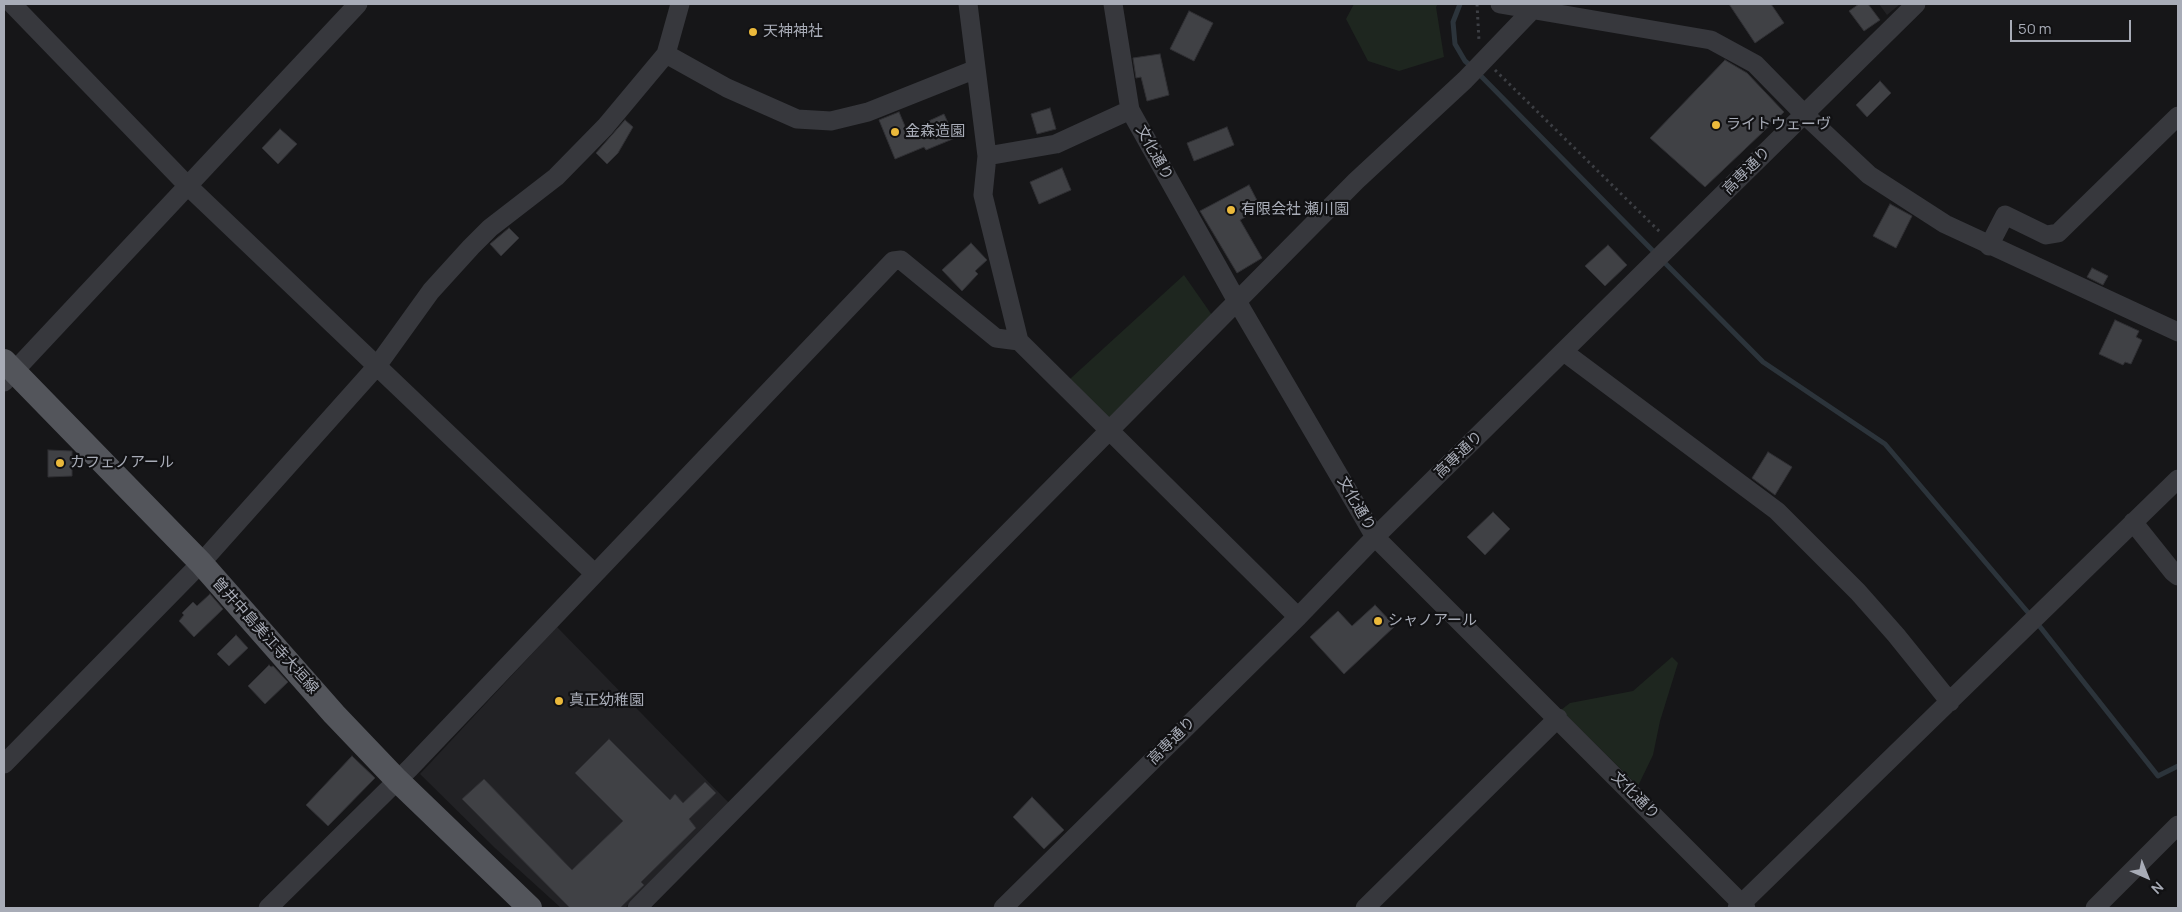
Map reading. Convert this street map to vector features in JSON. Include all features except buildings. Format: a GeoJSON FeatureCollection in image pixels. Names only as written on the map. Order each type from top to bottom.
{"type":"FeatureCollection","features":[{"type":"Feature","properties":{"kind":"main road","name":"曽井中島美江寺大垣線"},"geometry":{"type":"LineString","coordinates":[[7,371],[201,563],[334,714],[397,780],[530,908]]}},
{"type":"Feature","properties":{"kind":"street"},"geometry":{"type":"LineString","coordinates":[[12,4],[188,186],[594,573]]}},
{"type":"Feature","properties":{"kind":"street"},"geometry":{"type":"LineString","coordinates":[[7,371],[188,186],[358,4]]}},
{"type":"Feature","properties":{"kind":"street"},"geometry":{"type":"LineString","coordinates":[[4,764],[201,563],[377,366],[431,291],[471,247],[490,228],[556,176],[605,127],[666,54],[680,4]]}},
{"type":"Feature","properties":{"kind":"street"},"geometry":{"type":"LineString","coordinates":[[968,4],[987,156],[983,195],[1019,341],[1298,617]]}},
{"type":"Feature","properties":{"kind":"street","name":"文化通り"},"geometry":{"type":"LineString","coordinates":[[1112,4],[1130,110],[1238,303],[1375,537],[1558,718],[1742,907]]}},
{"type":"Feature","properties":{"kind":"street"},"geometry":{"type":"LineString","coordinates":[[1500,4],[1536,6],[1711,40],[1755,64],[1804,114],[1869,175],[1944,224],[2178,332]]}},
{"type":"Feature","properties":{"kind":"street","name":"高専通り"},"geometry":{"type":"LineString","coordinates":[[1003,908],[1298,617],[1375,537],[1916,4]]}},
{"type":"Feature","properties":{"kind":"street"},"geometry":{"type":"LineString","coordinates":[[637,908],[1111,432],[1356,181],[1465,80],[1536,6]]}},
{"type":"Feature","properties":{"kind":"street"},"geometry":{"type":"LineString","coordinates":[[666,54],[727,88],[797,119],[831,122],[868,112],[976,69]]}},
{"type":"Feature","properties":{"kind":"street"},"geometry":{"type":"LineString","coordinates":[[987,156],[1056,144],[1130,110]]}},
{"type":"Feature","properties":{"kind":"street"},"geometry":{"type":"LineString","coordinates":[[1989,246],[2006,215],[2046,235],[2058,233],[2178,116]]}},
{"type":"Feature","properties":{"kind":"street"},"geometry":{"type":"LineString","coordinates":[[268,908],[397,780],[893,261],[901,260],[996,338],[1019,341]]}},
{"type":"Feature","properties":{"kind":"street"},"geometry":{"type":"LineString","coordinates":[[1564,352],[1776,511],[1858,592],[1896,635],[1950,702]]}},
{"type":"Feature","properties":{"kind":"street"},"geometry":{"type":"LineString","coordinates":[[1742,907],[2178,479]]}},
{"type":"Feature","properties":{"kind":"street"},"geometry":{"type":"LineString","coordinates":[[2133,522],[2178,576]]}},
{"type":"Feature","properties":{"kind":"street"},"geometry":{"type":"LineString","coordinates":[[1366,908],[1558,718]]}},
{"type":"Feature","properties":{"kind":"street"},"geometry":{"type":"LineString","coordinates":[[2095,908],[2178,825]]}},
{"type":"Feature","properties":{"kind":"path"},"geometry":{"type":"LineString","coordinates":[[1477,4],[1478,38],[1484,61],[1670,248]]}},
{"type":"Feature","properties":{"kind":"shaded area"},"geometry":{"type":"Polygon","coordinates":[[[1354,4],[1438,4],[1436,7],[1444,57],[1399,71],[1368,61],[1346,19],[1354,4]]]}},
{"type":"Feature","properties":{"kind":"shaded area"},"geometry":{"type":"Polygon","coordinates":[[[1879,4],[1900,4],[1887,15],[1879,4]]]}},
{"type":"Feature","properties":{"kind":"shaded area"},"geometry":{"type":"Polygon","coordinates":[[[1184,275],[1214,318],[1110,420],[1070,379],[1184,275]]]}},
{"type":"Feature","properties":{"kind":"shaded area","name":"真正幼稚園"},"geometry":{"type":"Polygon","coordinates":[[[557,627],[730,804],[625,908],[561,908],[495,848],[420,774],[557,627]]]}},
{"type":"Feature","properties":{"kind":"shaded area"},"geometry":{"type":"Polygon","coordinates":[[[1672,657],[1678,663],[1660,721],[1653,755],[1638,786],[1561,710],[1570,703],[1633,691],[1672,657]]]}},
{"type":"Feature","properties":{"kind":"waterway"},"geometry":{"type":"LineString","coordinates":[[1460,4],[1453,22],[1455,44],[1465,61],[1472,67]]}},
{"type":"Feature","properties":{"kind":"waterway"},"geometry":{"type":"LineString","coordinates":[[1478,73],[1656,254]]}},
{"type":"Feature","properties":{"kind":"waterway"},"geometry":{"type":"LineString","coordinates":[[1662,260],[1763,362],[1885,444],[2031,616]]}},
{"type":"Feature","properties":{"kind":"waterway"},"geometry":{"type":"LineString","coordinates":[[2037,623],[2158,776],[2178,766]]}},
{"type":"Feature","properties":{"kind":"place","name":"天神神社"},"geometry":{"type":"Point","coordinates":[753,32]}},
{"type":"Feature","properties":{"kind":"place","name":"ライトウェーヴ"},"geometry":{"type":"Point","coordinates":[1716,125]}},
{"type":"Feature","properties":{"kind":"place","name":"金森造園"},"geometry":{"type":"Point","coordinates":[895,132]}},
{"type":"Feature","properties":{"kind":"place","name":"有限会社 瀬川園"},"geometry":{"type":"Point","coordinates":[1231,210]}},
{"type":"Feature","properties":{"kind":"place","name":"カフェノアール"},"geometry":{"type":"Point","coordinates":[60,463]}},
{"type":"Feature","properties":{"kind":"place","name":"シャノアール"},"geometry":{"type":"Point","coordinates":[1378,621]}},
{"type":"Feature","properties":{"kind":"place","name":"真正幼稚園"},"geometry":{"type":"Point","coordinates":[559,701]}}]}
